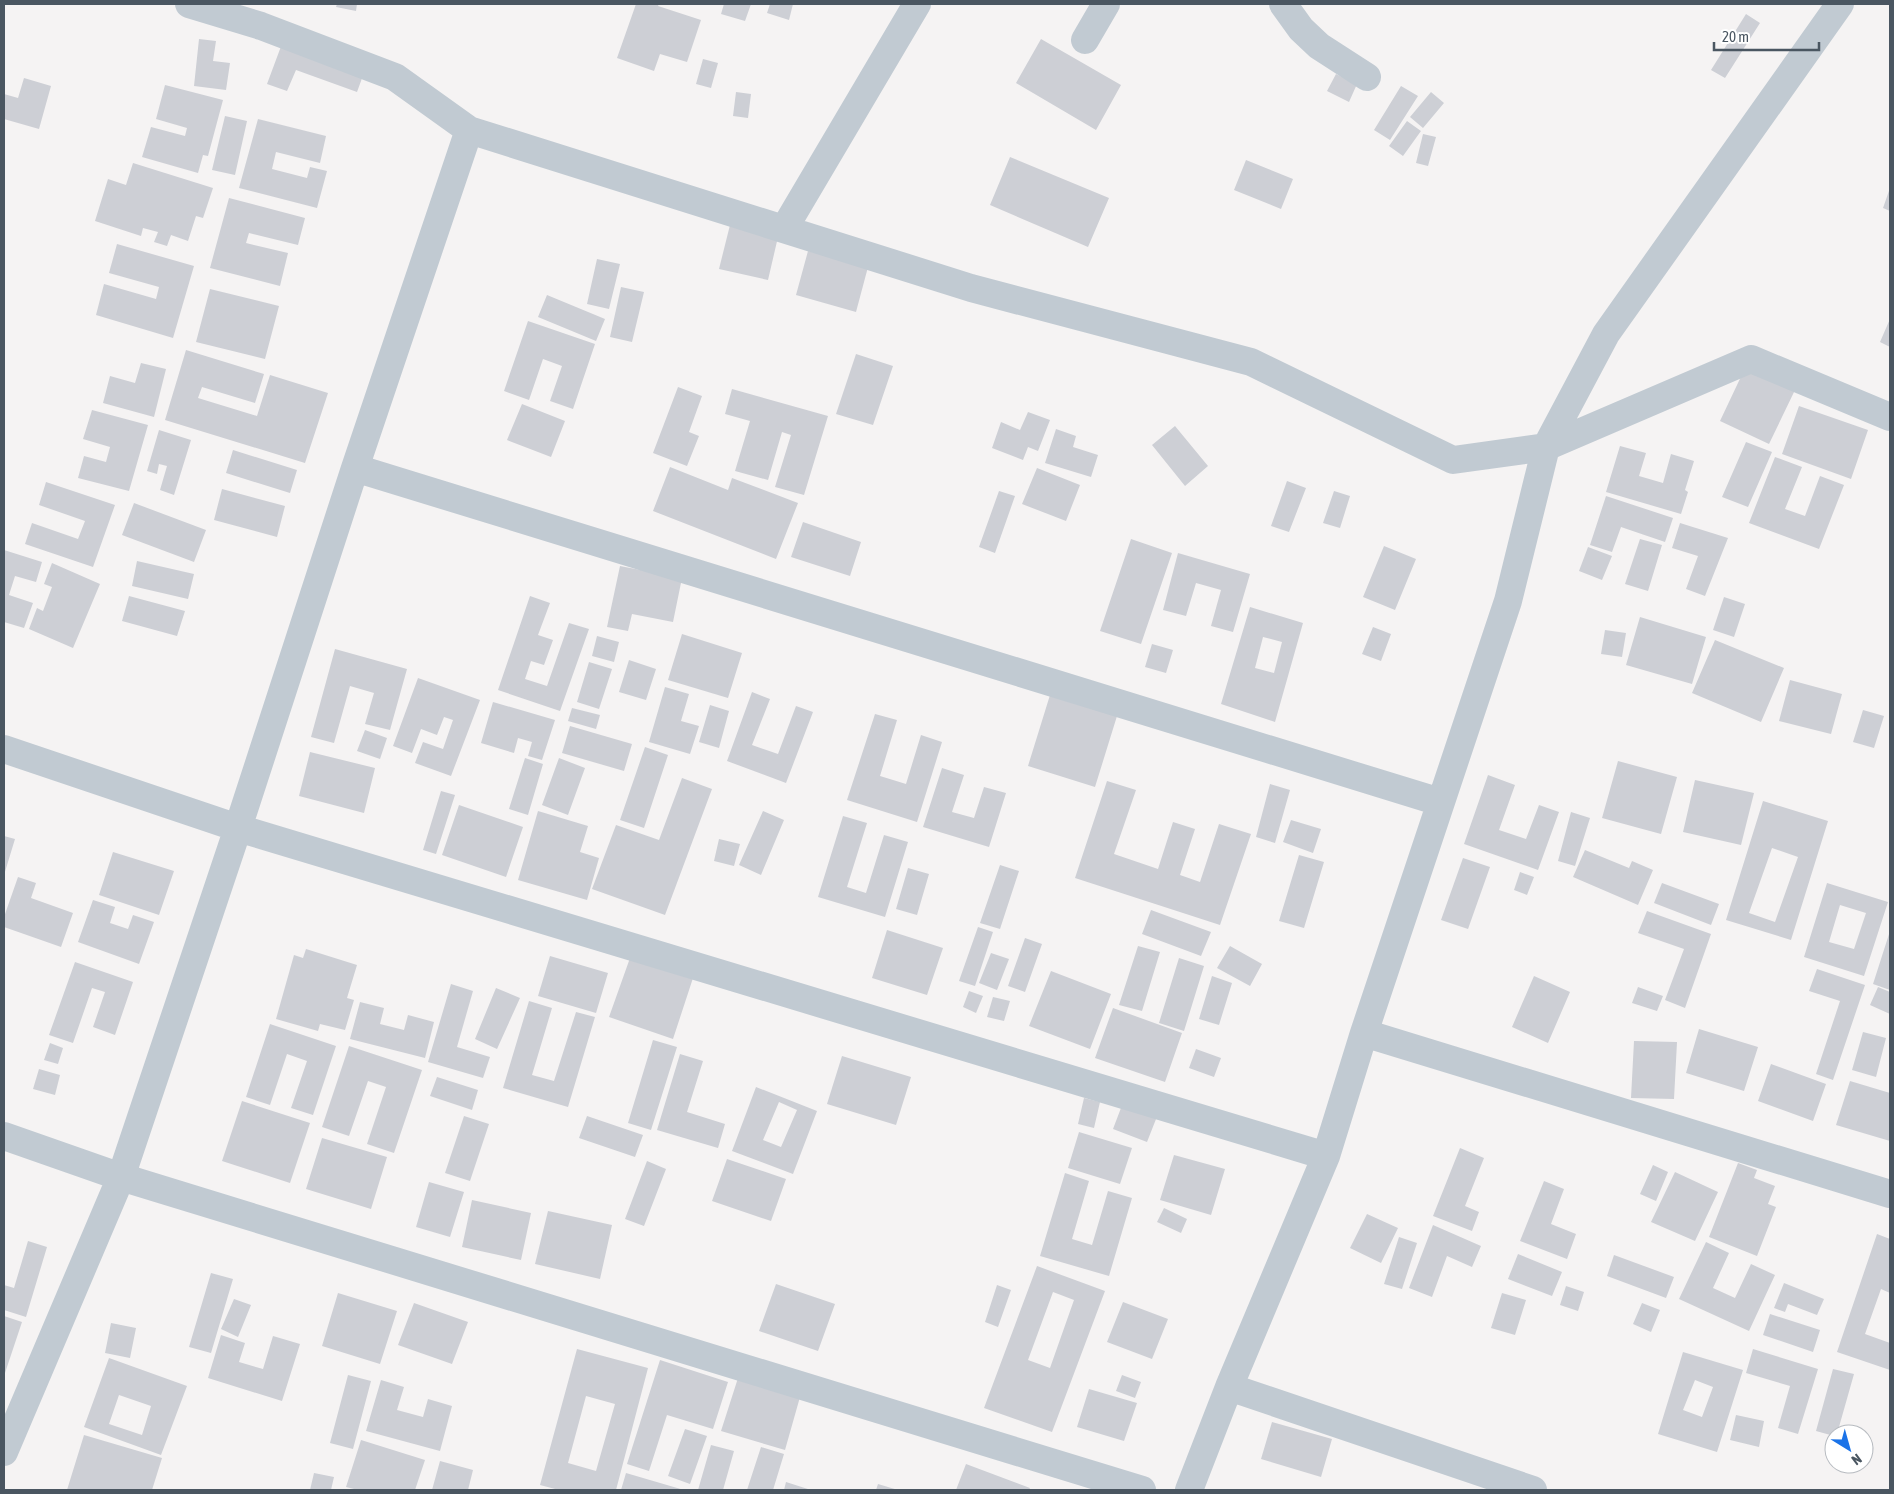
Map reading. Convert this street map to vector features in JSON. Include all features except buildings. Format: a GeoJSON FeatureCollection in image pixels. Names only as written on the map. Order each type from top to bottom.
{"type":"FeatureCollection","features":[{"type":"Feature","properties":{"kind":"street"},"geometry":{"type":"LineString","coordinates":[[189,4],[260,26],[395,77],[470,130],[971,288],[1251,362],[1453,460],[1546,447],[1751,359],[1890,417]]}},
{"type":"Feature","properties":{"kind":"street"},"geometry":{"type":"LineString","coordinates":[[784,229],[917,4]]}},
{"type":"Feature","properties":{"kind":"street"},"geometry":{"type":"LineString","coordinates":[[1085,40],[1106,4]]}},
{"type":"Feature","properties":{"kind":"street"},"geometry":{"type":"LineString","coordinates":[[1284,4],[1301,29],[1319,46],[1367,77]]}},
{"type":"Feature","properties":{"kind":"street"},"geometry":{"type":"LineString","coordinates":[[1189,1490],[1229,1387],[1326,1156],[1364,1033],[1508,601],[1546,447],[1606,334],[1840,4]]}},
{"type":"Feature","properties":{"kind":"street"},"geometry":{"type":"LineString","coordinates":[[4,1452],[121,1177],[238,828],[355,468],[470,130]]}},
{"type":"Feature","properties":{"kind":"street"},"geometry":{"type":"LineString","coordinates":[[355,468],[1440,802]]}},
{"type":"Feature","properties":{"kind":"street"},"geometry":{"type":"LineString","coordinates":[[4,749],[238,828],[1326,1156]]}},
{"type":"Feature","properties":{"kind":"street"},"geometry":{"type":"LineString","coordinates":[[1364,1033],[1890,1194]]}},
{"type":"Feature","properties":{"kind":"street"},"geometry":{"type":"LineString","coordinates":[[4,1136],[121,1177],[1142,1490]]}},
{"type":"Feature","properties":{"kind":"street"},"geometry":{"type":"LineString","coordinates":[[1229,1387],[1533,1490]]}}]}
